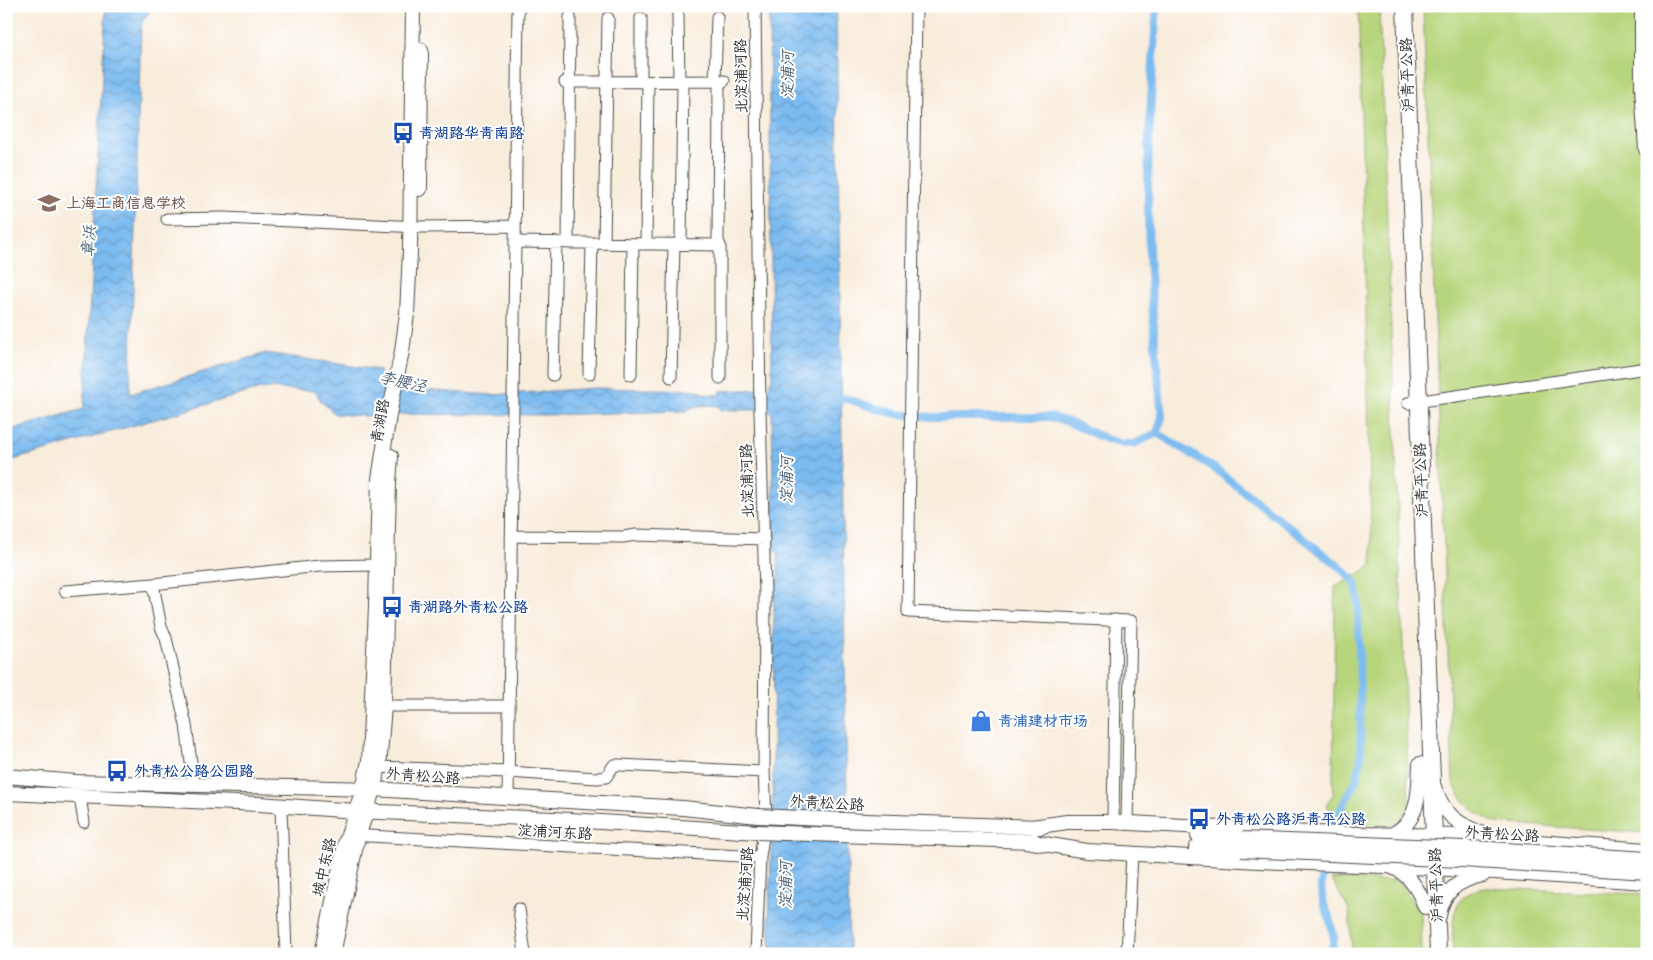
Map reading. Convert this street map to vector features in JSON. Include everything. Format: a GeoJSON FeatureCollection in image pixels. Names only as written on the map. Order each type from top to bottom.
{"type":"FeatureCollection","features":[{"type":"Feature","properties":{"kind":"highway","name":"沪青平公路"},"geometry":{"type":"LineString","coordinates":[[1394,6],[1432,776],[1428,835]]}},
{"type":"Feature","properties":{"kind":"highway","name":"沪青平公路"},"geometry":{"type":"LineString","coordinates":[[1405,6],[1420,764],[1438,954]]}},
{"type":"Feature","properties":{"kind":"highway"},"geometry":{"type":"LineString","coordinates":[[1643,6],[1643,86],[1647,149]]}},
{"type":"Feature","properties":{"kind":"highway","name":"沪青平公路"},"geometry":{"type":"LineString","coordinates":[[1427,954],[1425,907],[1429,859]]}},
{"type":"Feature","properties":{"kind":"main road","name":"青湖路"},"geometry":{"type":"LineString","coordinates":[[413,6],[415,227]]}},
{"type":"Feature","properties":{"kind":"main road","name":"青湖路"},"geometry":{"type":"LineString","coordinates":[[368,789],[379,480],[400,381],[407,314],[410,252],[415,227],[422,6]]}},
{"type":"Feature","properties":{"kind":"main road","name":"青湖路"},"geometry":{"type":"LineString","coordinates":[[368,789],[379,767],[384,706],[389,483],[393,416]]}},
{"type":"Feature","properties":{"kind":"main road"},"geometry":{"type":"LineString","coordinates":[[1393,834],[1408,822],[1414,808],[1420,764]]}},
{"type":"Feature","properties":{"kind":"main road","name":"外青松公路"},"geometry":{"type":"LineString","coordinates":[[6,776],[76,782],[368,789],[683,808],[758,816],[1032,827],[1241,845],[1647,872]]}},
{"type":"Feature","properties":{"kind":"main road"},"geometry":{"type":"LineString","coordinates":[[1432,776],[1442,806],[1452,817],[1470,829],[1498,839]]}},
{"type":"Feature","properties":{"kind":"main road","name":"城中东路"},"geometry":{"type":"LineString","coordinates":[[322,954],[353,836],[368,789]]}},
{"type":"Feature","properties":{"kind":"main road","name":"外青松公路"},"geometry":{"type":"LineString","coordinates":[[6,793],[362,811],[554,818],[758,832],[1026,841],[1480,848],[1647,859]]}},
{"type":"Feature","properties":{"kind":"main road"},"geometry":{"type":"LineString","coordinates":[[1032,827],[1067,822],[1113,822],[1310,833],[1428,835],[1647,850]]}},
{"type":"Feature","properties":{"kind":"main road"},"geometry":{"type":"LineString","coordinates":[[1366,834],[1389,840],[1429,859],[1490,871],[1647,882]]}},
{"type":"Feature","properties":{"kind":"main road"},"geometry":{"type":"LineString","coordinates":[[1359,865],[1374,858],[1376,852],[1376,845],[1366,834]]}},
{"type":"Feature","properties":{"kind":"main road","name":"城中东路"},"geometry":{"type":"LineString","coordinates":[[333,954],[353,836]]}},
{"type":"Feature","properties":{"kind":"main road"},"geometry":{"type":"LineString","coordinates":[[1379,866],[1429,859],[1458,846],[1483,840],[1498,839]]}},
{"type":"Feature","properties":{"kind":"main road"},"geometry":{"type":"LineString","coordinates":[[1026,841],[1073,850],[1394,868],[1403,873],[1419,892],[1425,907]]}},
{"type":"Feature","properties":{"kind":"main road"},"geometry":{"type":"LineString","coordinates":[[1437,929],[1442,903],[1451,889],[1458,883],[1486,874],[1513,872]]}},
{"type":"Feature","properties":{"kind":"street"},"geometry":{"type":"LineString","coordinates":[[508,798],[518,6]]}},
{"type":"Feature","properties":{"kind":"street","name":"北淀浦河路"},"geometry":{"type":"LineString","coordinates":[[755,6],[760,411],[765,594],[764,772],[766,818],[760,856],[756,954]]}},
{"type":"Feature","properties":{"kind":"street"},"geometry":{"type":"LineString","coordinates":[[916,6],[908,612],[1131,621],[1127,823]]}},
{"type":"Feature","properties":{"kind":"street"},"geometry":{"type":"LineString","coordinates":[[671,377],[677,244],[681,81],[678,15]]}},
{"type":"Feature","properties":{"kind":"street"},"geometry":{"type":"LineString","coordinates":[[568,243],[567,82],[570,17]]}},
{"type":"Feature","properties":{"kind":"street"},"geometry":{"type":"LineString","coordinates":[[717,17],[720,81],[718,245],[720,245],[720,378]]}},
{"type":"Feature","properties":{"kind":"street"},"geometry":{"type":"LineString","coordinates":[[588,374],[598,243],[607,82],[608,18]]}},
{"type":"Feature","properties":{"kind":"street"},"geometry":{"type":"LineString","coordinates":[[641,18],[644,82],[646,244]]}},
{"type":"Feature","properties":{"kind":"street"},"geometry":{"type":"LineString","coordinates":[[567,82],[720,81]]}},
{"type":"Feature","properties":{"kind":"street"},"geometry":{"type":"LineString","coordinates":[[167,219],[224,218],[415,227],[515,226]]}},
{"type":"Feature","properties":{"kind":"street"},"geometry":{"type":"LineString","coordinates":[[516,242],[718,245]]}},
{"type":"Feature","properties":{"kind":"street"},"geometry":{"type":"LineString","coordinates":[[553,375],[556,242]]}},
{"type":"Feature","properties":{"kind":"street"},"geometry":{"type":"LineString","coordinates":[[631,375],[633,244]]}},
{"type":"Feature","properties":{"kind":"street"},"geometry":{"type":"LineString","coordinates":[[1413,402],[1647,368]]}},
{"type":"Feature","properties":{"kind":"street"},"geometry":{"type":"LineString","coordinates":[[511,536],[623,537],[636,535],[764,539]]}},
{"type":"Feature","properties":{"kind":"street"},"geometry":{"type":"LineString","coordinates":[[65,591],[153,584],[320,566],[376,565]]}},
{"type":"Feature","properties":{"kind":"street"},"geometry":{"type":"LineString","coordinates":[[153,584],[161,627],[166,638],[186,725],[194,785]]}},
{"type":"Feature","properties":{"kind":"street"},"geometry":{"type":"LineString","coordinates":[[1113,822],[1116,620]]}},
{"type":"Feature","properties":{"kind":"street"},"geometry":{"type":"LineString","coordinates":[[384,706],[508,706]]}},
{"type":"Feature","properties":{"kind":"street"},"geometry":{"type":"LineString","coordinates":[[379,767],[508,772],[597,778],[606,777],[614,765],[764,772]]}},
{"type":"Feature","properties":{"kind":"street"},"geometry":{"type":"LineString","coordinates":[[80,797],[84,822]]}},
{"type":"Feature","properties":{"kind":"street"},"geometry":{"type":"LineString","coordinates":[[281,806],[286,954]]}},
{"type":"Feature","properties":{"kind":"street","name":"淀浦河东路"},"geometry":{"type":"LineString","coordinates":[[353,836],[760,856]]}},
{"type":"Feature","properties":{"kind":"street"},"geometry":{"type":"LineString","coordinates":[[1126,954],[1132,854]]}},
{"type":"Feature","properties":{"kind":"street"},"geometry":{"type":"LineString","coordinates":[[519,909],[525,954]]}},
{"type":"Feature","properties":{"kind":"green space"},"geometry":{"type":"Polygon","coordinates":[[[1357,6],[1379,6],[1409,807],[1397,824],[1391,826],[1347,824],[1326,806],[1333,795],[1335,587],[1372,566],[1357,6]]]}},
{"type":"Feature","properties":{"kind":"green space"},"geometry":{"type":"Polygon","coordinates":[[[1423,6],[1647,6],[1647,833],[1496,823],[1470,807],[1460,796],[1453,782],[1423,6]]]}},
{"type":"Feature","properties":{"kind":"green space"},"geometry":{"type":"Polygon","coordinates":[[[1331,879],[1398,881],[1421,912],[1422,954],[1350,954],[1352,947],[1349,910],[1331,879]]]}},
{"type":"Feature","properties":{"kind":"green space"},"geometry":{"type":"Polygon","coordinates":[[[1487,888],[1647,894],[1647,954],[1453,954],[1453,921],[1459,902],[1465,895],[1474,890],[1487,888]]]}},
{"type":"Feature","properties":{"kind":"water","name":"淀浦河"},"geometry":{"type":"Polygon","coordinates":[[[106,6],[153,6],[141,24],[130,394],[266,353],[378,370],[385,381],[411,389],[491,395],[595,388],[698,390],[704,394],[720,395],[721,391],[768,388],[772,378],[769,6],[836,6],[849,954],[771,954],[769,922],[773,791],[774,584],[778,583],[778,551],[774,551],[772,413],[764,410],[721,410],[719,406],[707,405],[694,407],[686,411],[546,415],[378,414],[369,416],[335,414],[320,400],[316,391],[264,388],[6,462],[6,431],[84,409],[106,6]]]}},
{"type":"Feature","properties":{"kind":"waterway"},"geometry":{"type":"LineString","coordinates":[[831,396],[848,399],[898,414],[931,417],[1050,417],[1066,421],[1106,439],[1123,444],[1134,444],[1157,433],[1162,417],[1154,336],[1148,227],[1149,151],[1157,6]]}},
{"type":"Feature","properties":{"kind":"waterway"},"geometry":{"type":"LineString","coordinates":[[1157,433],[1214,468],[1340,567],[1355,582],[1358,597],[1361,756],[1357,779],[1333,824],[1331,835]]}},
{"type":"Feature","properties":{"kind":"waterway"},"geometry":{"type":"LineString","coordinates":[[1324,861],[1321,888],[1334,938],[1331,954]]}},
{"type":"Feature","properties":{"kind":"place","name":"青湖路华青南路"},"geometry":{"type":"Point","coordinates":[403,133]}},
{"type":"Feature","properties":{"kind":"place","name":"上海工商信息学校"},"geometry":{"type":"Point","coordinates":[49,203]}},
{"type":"Feature","properties":{"kind":"place","name":"青湖路外青松公路"},"geometry":{"type":"Point","coordinates":[392,607]}},
{"type":"Feature","properties":{"kind":"place","name":"青浦建材市场"},"geometry":{"type":"Point","coordinates":[981,721]}},
{"type":"Feature","properties":{"kind":"place","name":"外青松公路公园路"},"geometry":{"type":"Point","coordinates":[117,771]}},
{"type":"Feature","properties":{"kind":"place","name":"外青松公路沪青平公路"},"geometry":{"type":"Point","coordinates":[1199,819]}},
{"type":"Feature","properties":{"kind":"water label","name":"章浜"},"geometry":{"type":"Point","coordinates":[88,241]}},
{"type":"Feature","properties":{"kind":"water label","name":"李腰泾"},"geometry":{"type":"Point","coordinates":[403,381]}}]}
